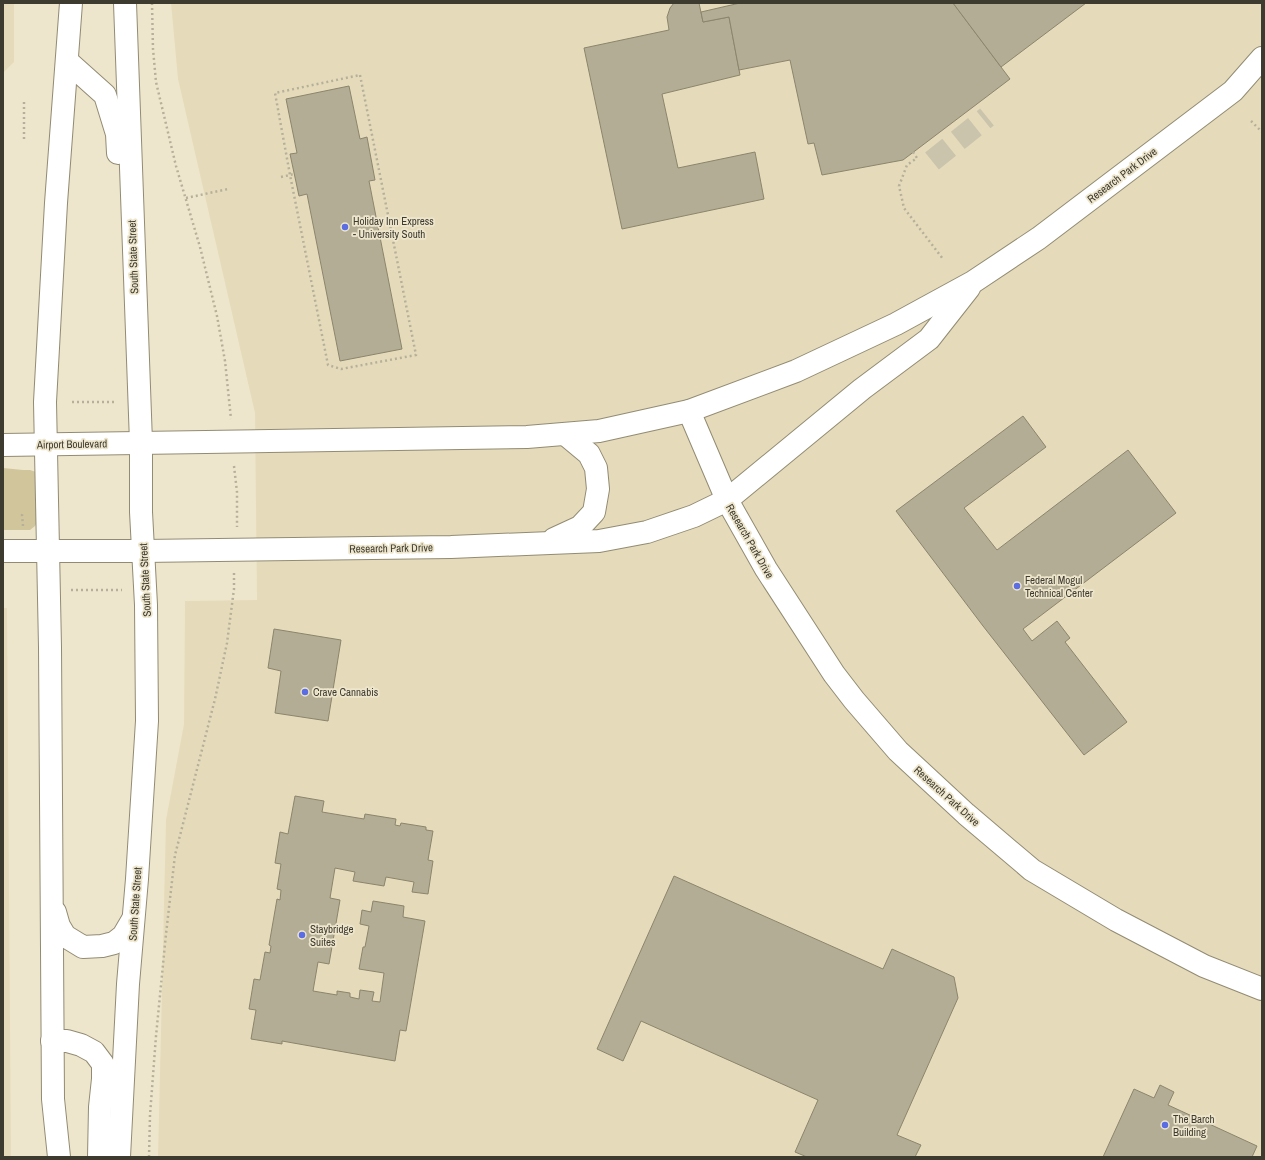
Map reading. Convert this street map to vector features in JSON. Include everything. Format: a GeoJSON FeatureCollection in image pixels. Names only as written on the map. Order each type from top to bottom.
{"type":"FeatureCollection","features":[{"type":"Feature","properties":{"kind":"street"},"geometry":{"type":"LineString","coordinates":[[59,1157],[53,1100],[52,895],[45,394],[56,203],[71,3]]}},
{"type":"Feature","properties":{"kind":"street","name":"South State Street"},"geometry":{"type":"LineString","coordinates":[[119,1157],[128,984],[134,918],[147,714],[146,605],[141,512],[141,442],[125,3]]}},
{"type":"Feature","properties":{"kind":"street","name":"Research Park Drive"},"geometry":{"type":"LineString","coordinates":[[141,442],[527,437],[599,431],[689,411],[796,372],[896,324],[973,282],[1039,238],[1233,91],[1262,58]]}},
{"type":"Feature","properties":{"kind":"street"},"geometry":{"type":"LineString","coordinates":[[67,61],[104,95],[117,134],[121,222],[136,323]]}},
{"type":"Feature","properties":{"kind":"street","name":"Research Park Drive"},"geometry":{"type":"LineString","coordinates":[[48,551],[451,547],[546,544],[599,541],[647,532],[694,516],[727,500],[862,389],[930,339],[973,282]]}},
{"type":"Feature","properties":{"kind":"street","name":"Research Park Drive"},"geometry":{"type":"LineString","coordinates":[[689,411],[727,500],[766,569],[803,628],[854,700],[898,751],[966,814],[1032,870],[1116,920],[1204,966],[1262,989]]}},
{"type":"Feature","properties":{"kind":"street"},"geometry":{"type":"LineString","coordinates":[[546,544],[580,527],[594,512],[598,489],[596,468],[589,454],[565,434]]}},
{"type":"Feature","properties":{"kind":"street","name":"Airport Boulevard"},"geometry":{"type":"LineString","coordinates":[[3,444],[46,445],[141,442]]}},
{"type":"Feature","properties":{"kind":"street"},"geometry":{"type":"LineString","coordinates":[[3,551],[48,551]]}},
{"type":"Feature","properties":{"kind":"street"},"geometry":{"type":"LineString","coordinates":[[52,895],[59,926],[65,936],[83,947],[102,946],[114,943],[123,936],[134,918]]}},
{"type":"Feature","properties":{"kind":"street"},"geometry":{"type":"LineString","coordinates":[[52,1042],[67,1041],[81,1045],[94,1052],[102,1064],[103,1079],[100,1107],[99,1157]]}},
{"type":"Feature","properties":{"kind":"path"},"geometry":{"type":"LineString","coordinates":[[152,3],[153,49],[156,82],[176,166],[200,247],[217,316],[225,361],[232,423]]}},
{"type":"Feature","properties":{"kind":"path"},"geometry":{"type":"LineString","coordinates":[[360,75],[416,355],[341,369],[328,365],[290,175],[275,93],[360,75]]}},
{"type":"Feature","properties":{"kind":"path"},"geometry":{"type":"LineString","coordinates":[[24,102],[24,140]]}},
{"type":"Feature","properties":{"kind":"path"},"geometry":{"type":"LineString","coordinates":[[1251,121],[1262,132]]}},
{"type":"Feature","properties":{"kind":"path"},"geometry":{"type":"LineString","coordinates":[[913,152],[917,158],[907,164],[898,186],[904,208],[943,259]]}},
{"type":"Feature","properties":{"kind":"path"},"geometry":{"type":"LineString","coordinates":[[281,177],[294,174]]}},
{"type":"Feature","properties":{"kind":"path"},"geometry":{"type":"LineString","coordinates":[[186,198],[228,189]]}},
{"type":"Feature","properties":{"kind":"path"},"geometry":{"type":"LineString","coordinates":[[72,402],[118,402]]}},
{"type":"Feature","properties":{"kind":"path"},"geometry":{"type":"LineString","coordinates":[[234,466],[237,492],[237,527]]}},
{"type":"Feature","properties":{"kind":"path"},"geometry":{"type":"LineString","coordinates":[[149,1157],[150,1115],[156,1036],[175,855],[215,699],[225,650],[234,589],[234,570]]}},
{"type":"Feature","properties":{"kind":"path"},"geometry":{"type":"LineString","coordinates":[[67,590],[126,590]]}},
{"type":"Feature","properties":{"kind":"shaded area"},"geometry":{"type":"Polygon","coordinates":[[[3,3],[14,3],[14,62],[3,73],[3,3]]]}},
{"type":"Feature","properties":{"kind":"shaded area"},"geometry":{"type":"Polygon","coordinates":[[[171,3],[1262,3],[1262,1157],[158,1157],[166,820],[184,724],[185,601],[257,600],[255,413],[178,79],[171,3]]]}},
{"type":"Feature","properties":{"kind":"shaded area"},"geometry":{"type":"Polygon","coordinates":[[[3,468],[30,470],[36,472],[38,521],[30,530],[3,530],[3,468]]]}},
{"type":"Feature","properties":{"kind":"shaded area"},"geometry":{"type":"Polygon","coordinates":[[[3,608],[7,608],[11,1157],[3,1157],[3,608]]]}},
{"type":"Feature","properties":{"kind":"building"},"geometry":{"type":"Polygon","coordinates":[[[674,3],[699,3],[703,22],[729,17],[740,75],[662,94],[678,168],[755,152],[764,199],[622,229],[584,48],[669,30],[667,17],[670,8],[674,3]]]}},
{"type":"Feature","properties":{"kind":"building"},"geometry":{"type":"Polygon","coordinates":[[[740,3],[953,3],[1010,79],[903,160],[822,175],[814,143],[808,144],[790,60],[739,70],[729,17],[703,22],[701,12],[740,3]]]}},
{"type":"Feature","properties":{"kind":"building"},"geometry":{"type":"Polygon","coordinates":[[[953,3],[1086,3],[1001,67],[953,3]]]}},
{"type":"Feature","properties":{"kind":"building","name":"Holiday Inn Express - University South"},"geometry":{"type":"Polygon","coordinates":[[[349,86],[360,139],[367,137],[375,180],[369,181],[402,349],[340,361],[307,194],[299,196],[290,154],[297,153],[286,99],[349,86]]]}},
{"type":"Feature","properties":{"kind":"building","name":"Federal Mogul Technical Center"},"geometry":{"type":"Polygon","coordinates":[[[1023,416],[1046,447],[964,508],[997,550],[1128,450],[1176,513],[1023,629],[1032,641],[1057,621],[1070,638],[1065,642],[1127,722],[1084,755],[983,626],[896,511],[1023,416]]]}},
{"type":"Feature","properties":{"kind":"building","name":"Crave Cannabis"},"geometry":{"type":"Polygon","coordinates":[[[274,629],[341,640],[328,721],[275,713],[281,671],[268,668],[274,629]]]}},
{"type":"Feature","properties":{"kind":"building","name":"Staybridge Suites"},"geometry":{"type":"Polygon","coordinates":[[[295,796],[324,801],[322,812],[364,819],[365,814],[396,819],[395,825],[400,826],[401,823],[426,827],[426,830],[433,831],[428,860],[433,861],[428,894],[412,892],[414,882],[386,877],[384,886],[353,881],[355,872],[335,868],[330,898],[340,900],[329,964],[318,962],[313,991],[337,995],[337,991],[350,993],[350,997],[359,999],[360,990],[374,992],[372,1001],[380,1002],[384,973],[359,969],[369,926],[360,924],[362,910],[371,912],[373,901],[404,906],[403,917],[425,921],[406,1031],[400,1030],[395,1061],[282,1041],[282,1044],[251,1039],[256,1010],[249,1009],[254,979],[260,980],[265,952],[270,953],[271,946],[269,945],[277,899],[280,900],[281,890],[277,889],[281,864],[275,863],[280,832],[288,834],[295,796]]]}},
{"type":"Feature","properties":{"kind":"building"},"geometry":{"type":"Polygon","coordinates":[[[674,876],[883,969],[892,949],[954,977],[958,998],[897,1135],[921,1145],[915,1157],[807,1157],[795,1152],[818,1100],[641,1021],[623,1061],[597,1049],[674,876]]]}},
{"type":"Feature","properties":{"kind":"building","name":"The Barch Building"},"geometry":{"type":"Polygon","coordinates":[[[1160,1085],[1174,1092],[1168,1105],[1257,1146],[1252,1157],[1103,1157],[1134,1089],[1154,1098],[1160,1085]]]}},
{"type":"Feature","properties":{"kind":"tunnel"},"geometry":{"type":"LineString","coordinates":[[932,161],[987,117]]}},
{"type":"Feature","properties":{"kind":"place","name":"Holiday Inn Express - University South"},"geometry":{"type":"Point","coordinates":[345,227]}},
{"type":"Feature","properties":{"kind":"place","name":"Federal Mogul Technical Center"},"geometry":{"type":"Point","coordinates":[1017,586]}},
{"type":"Feature","properties":{"kind":"place","name":"Crave Cannabis"},"geometry":{"type":"Point","coordinates":[305,692]}},
{"type":"Feature","properties":{"kind":"place","name":"Staybridge Suites"},"geometry":{"type":"Point","coordinates":[302,935]}},
{"type":"Feature","properties":{"kind":"place","name":"The Barch Building"},"geometry":{"type":"Point","coordinates":[1165,1125]}}]}
